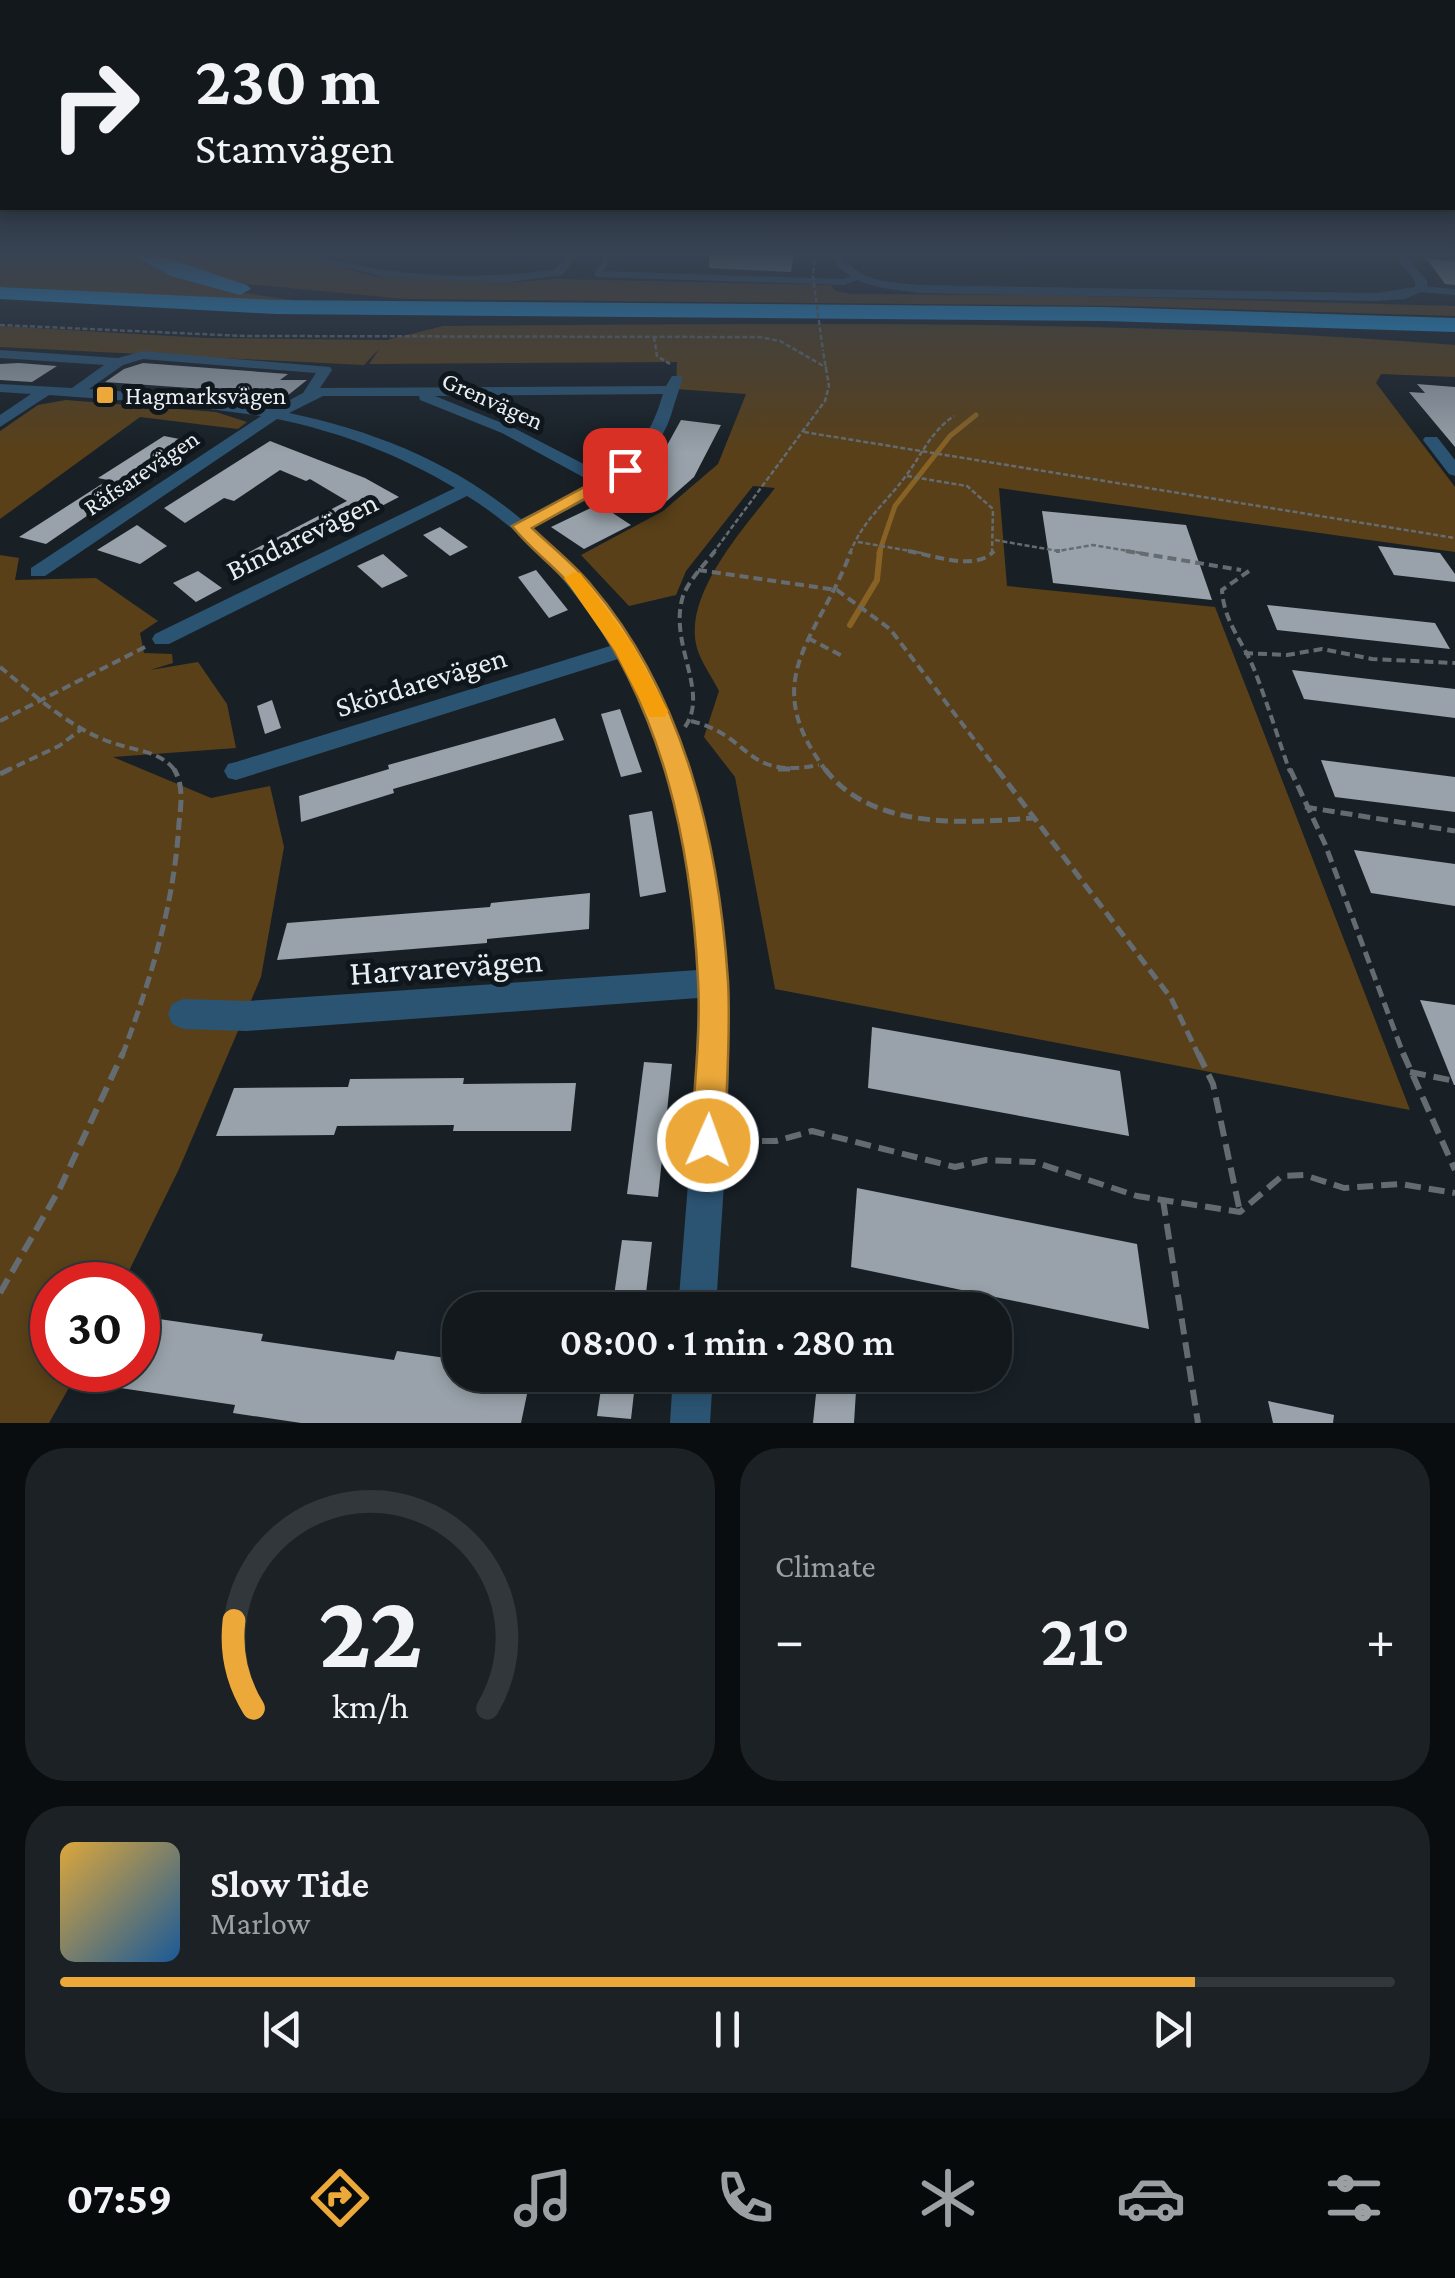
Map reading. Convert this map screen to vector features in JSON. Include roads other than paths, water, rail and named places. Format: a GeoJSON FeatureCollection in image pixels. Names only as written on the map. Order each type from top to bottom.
{"type":"FeatureCollection","features":[{"type":"Feature","properties":{"kind":"highway"},"geometry":{"type":"LineString","coordinates":[[445,319],[1365,327],[1455,324]]}},
{"type":"Feature","properties":{"kind":"highway"},"geometry":{"type":"LineString","coordinates":[[1160,319],[1365,327],[1455,338]]}},
{"type":"Feature","properties":{"kind":"street"},"geometry":{"type":"LineString","coordinates":[[0,354],[118,362],[143,355],[325,370],[308,396]]}},
{"type":"Feature","properties":{"kind":"street"},"geometry":{"type":"LineString","coordinates":[[74,393],[118,362]]}},
{"type":"Feature","properties":{"kind":"street"},"geometry":{"type":"LineString","coordinates":[[308,396],[322,392],[674,383],[661,426],[648,448],[607,482],[521,526]]}},
{"type":"Feature","properties":{"kind":"street"},"geometry":{"type":"LineString","coordinates":[[0,388],[219,405],[343,431],[378,443],[469,488],[521,526],[585,590],[625,649],[667,734],[698,840],[713,983],[698,1292]]}},
{"type":"Feature","properties":{"kind":"street"},"geometry":{"type":"LineString","coordinates":[[0,422],[45,391]]}},
{"type":"Feature","properties":{"kind":"street","name":"Grenvägen"},"geometry":{"type":"LineString","coordinates":[[411,391],[506,430],[607,482]]}},
{"type":"Feature","properties":{"kind":"street","name":"Räfsarevägen"},"geometry":{"type":"LineString","coordinates":[[38,572],[308,396]]}},
{"type":"Feature","properties":{"kind":"street"},"geometry":{"type":"LineString","coordinates":[[1431,440],[1455,470]]}},
{"type":"Feature","properties":{"kind":"street","name":"Bindarevägen"},"geometry":{"type":"LineString","coordinates":[[162,639],[469,488]]}},
{"type":"Feature","properties":{"kind":"street","name":"Skördarevägen"},"geometry":{"type":"LineString","coordinates":[[236,772],[625,649]]}},
{"type":"Feature","properties":{"kind":"street","name":"Harvarevägen"},"geometry":{"type":"LineString","coordinates":[[183,1014],[247,1016],[713,983]]}},
{"type":"Feature","properties":{"kind":"street"},"geometry":{"type":"LineString","coordinates":[[690,1423],[692,1392]]}},
{"type":"Feature","properties":{"kind":"waterway"},"geometry":{"type":"LineString","coordinates":[[879,553],[895,506],[950,436],[976,415]]}},
{"type":"Feature","properties":{"kind":"waterway"},"geometry":{"type":"LineString","coordinates":[[850,625],[877,580],[880,551]]}},
{"type":"Feature","properties":{"kind":"place","name":"Hagmarksvägen"},"geometry":{"type":"Point","coordinates":[105,395]}}]}
